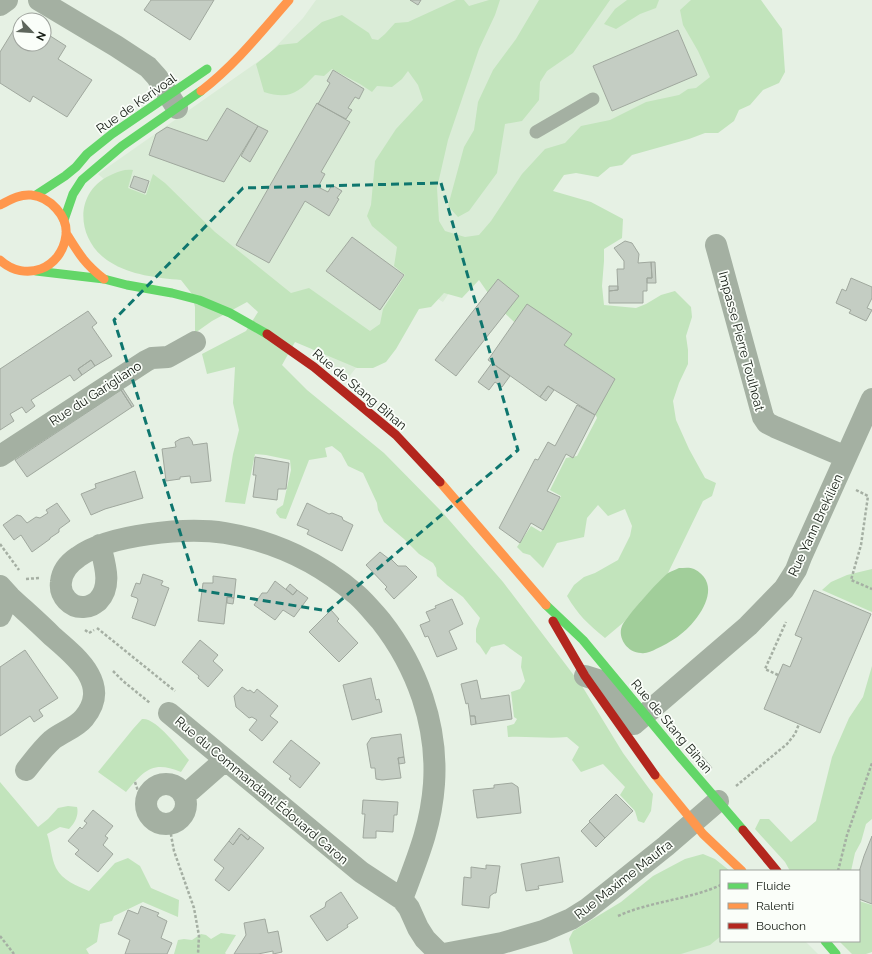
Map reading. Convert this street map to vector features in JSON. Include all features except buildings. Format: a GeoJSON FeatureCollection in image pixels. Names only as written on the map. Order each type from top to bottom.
{"type":"FeatureCollection","features":[{"type":"Feature","properties":{"kind":"street"},"geometry":{"type":"LineString","coordinates":[[0,6],[7,0]]}},
{"type":"Feature","properties":{"kind":"street"},"geometry":{"type":"LineString","coordinates":[[39,0],[142,63],[157,77],[173,101]]}},
{"type":"Feature","properties":{"kind":"street","name":"Rue de Kerivoal"},"geometry":{"type":"LineString","coordinates":[[36,195],[65,176],[76,167],[87,154],[112,134],[221,75],[239,57],[254,38],[289,0]]}},
{"type":"Feature","properties":{"kind":"street","name":"Rue de Kerivoal"},"geometry":{"type":"LineString","coordinates":[[227,55],[254,38]]}},
{"type":"Feature","properties":{"kind":"street","name":"Rue de Kerivoal"},"geometry":{"type":"LineString","coordinates":[[64,220],[74,192],[82,180],[215,63]]}},
{"type":"Feature","properties":{"kind":"street"},"geometry":{"type":"LineString","coordinates":[[0,205],[6,200],[23,194],[36,195],[52,203],[58,208],[64,220],[66,233],[64,246],[57,257],[48,266],[36,271]]}},
{"type":"Feature","properties":{"kind":"street","name":"Rue de Stang Bihan"},"geometry":{"type":"LineString","coordinates":[[66,233],[81,258],[89,267],[104,279]]}},
{"type":"Feature","properties":{"kind":"street","name":"Impasse Pierre Toulhoat"},"geometry":{"type":"LineString","coordinates":[[716,244],[763,417],[767,423],[775,427],[846,457]]}},
{"type":"Feature","properties":{"kind":"street","name":"Rue de Stang Bihan"},"geometry":{"type":"LineString","coordinates":[[1,263],[19,271],[36,271],[104,279],[198,300],[230,313],[272,336],[341,389],[396,435],[441,482],[543,602],[583,640],[776,870]]}},
{"type":"Feature","properties":{"kind":"street","name":"Rue du Garigliano"},"geometry":{"type":"LineString","coordinates":[[0,456],[146,361],[152,358],[168,357],[195,342]]}},
{"type":"Feature","properties":{"kind":"street","name":"Rue Yann Brekilien"},"geometry":{"type":"LineString","coordinates":[[646,715],[744,630],[778,597],[796,570],[872,399]]}},
{"type":"Feature","properties":{"kind":"street"},"geometry":{"type":"LineString","coordinates":[[100,545],[106,569],[106,583],[104,592],[100,598],[88,606],[80,607],[71,604],[67,600],[62,590],[61,583],[66,568],[69,564],[88,550],[100,545],[144,535],[189,531],[224,533],[244,537],[259,541],[301,558],[324,570],[358,595],[369,607],[394,639],[403,653],[415,678],[428,713],[434,748],[434,782],[429,820],[419,857],[402,899]]}},
{"type":"Feature","properties":{"kind":"street"},"geometry":{"type":"LineString","coordinates":[[0,616],[6,602],[5,591]]}},
{"type":"Feature","properties":{"kind":"street"},"geometry":{"type":"LineString","coordinates":[[5,591],[80,660],[90,676],[94,690],[94,699],[83,719],[52,740],[26,770]]}},
{"type":"Feature","properties":{"kind":"street","name":"Rue de Stang Bihan"},"geometry":{"type":"LineString","coordinates":[[543,602],[585,676],[659,781],[692,823],[713,845],[741,870]]}},
{"type":"Feature","properties":{"kind":"street"},"geometry":{"type":"LineString","coordinates":[[585,676],[601,681],[634,724],[646,715]]}},
{"type":"Feature","properties":{"kind":"street","name":"Rue du Commandant Édouard Caron"},"geometry":{"type":"LineString","coordinates":[[160,709],[225,760],[361,872],[402,899],[409,908],[425,939],[440,954]]}},
{"type":"Feature","properties":{"kind":"street"},"geometry":{"type":"LineString","coordinates":[[184,796],[225,760]]}},
{"type":"Feature","properties":{"kind":"street"},"geometry":{"type":"LineString","coordinates":[[162,785],[174,786],[180,790],[184,796],[186,806],[183,816],[169,824],[163,824],[151,817],[148,812],[142,789],[156,788],[162,785]]}},
{"type":"Feature","properties":{"kind":"street","name":"Rue Maxime Maufra"},"geometry":{"type":"LineString","coordinates":[[444,954],[477,951],[543,931],[570,920],[587,909],[666,846],[718,801]]}},
{"type":"Feature","properties":{"kind":"street"},"geometry":{"type":"LineString","coordinates":[[826,942],[836,954]]}},
{"type":"Feature","properties":{"kind":"lane"},"geometry":{"type":"LineString","coordinates":[[536,132],[593,100]]}},
{"type":"Feature","properties":{"kind":"path"},"geometry":{"type":"LineString","coordinates":[[836,480],[868,496],[861,545],[851,580],[872,589]]}},
{"type":"Feature","properties":{"kind":"path"},"geometry":{"type":"LineString","coordinates":[[0,544],[21,573]]}},
{"type":"Feature","properties":{"kind":"path"},"geometry":{"type":"LineString","coordinates":[[25,579],[40,578],[61,583]]}},
{"type":"Feature","properties":{"kind":"path","name":"Rue du Commandant Édouard Caron"},"geometry":{"type":"LineString","coordinates":[[88,606],[92,624],[176,690],[160,709]]}},
{"type":"Feature","properties":{"kind":"path"},"geometry":{"type":"LineString","coordinates":[[778,675],[765,669],[786,622]]}},
{"type":"Feature","properties":{"kind":"path"},"geometry":{"type":"LineString","coordinates":[[123,681],[160,709]]}},
{"type":"Feature","properties":{"kind":"path"},"geometry":{"type":"LineString","coordinates":[[718,801],[787,744],[799,724]]}},
{"type":"Feature","properties":{"kind":"path"},"geometry":{"type":"LineString","coordinates":[[838,870],[847,835],[872,763]]}},
{"type":"Feature","properties":{"kind":"path"},"geometry":{"type":"LineString","coordinates":[[169,824],[174,851],[194,908],[199,936],[198,954]]}},
{"type":"Feature","properties":{"kind":"path"},"geometry":{"type":"LineString","coordinates":[[612,919],[626,912],[684,898],[720,885]]}},
{"type":"Feature","properties":{"kind":"path"},"geometry":{"type":"LineString","coordinates":[[0,936],[14,954]]}},
{"type":"Feature","properties":{"kind":"highlighted area"},"geometry":{"type":"Polygon","coordinates":[[[441,183],[518,450],[328,611],[198,590],[114,320],[243,188],[441,183]]]}},
{"type":"Feature","properties":{"kind":"shaded area"},"geometry":{"type":"Polygon","coordinates":[[[316,0],[705,0],[741,103],[526,178],[443,302],[419,288],[348,378],[188,250],[98,174],[269,54],[303,18],[316,0]]]}},
{"type":"Feature","properties":{"kind":"shaded area"},"geometry":{"type":"Polygon","coordinates":[[[456,0],[464,0],[469,6],[489,0],[500,0],[495,15],[479,49],[448,140],[437,188],[439,221],[445,231],[465,237],[479,235],[491,221],[522,174],[545,149],[565,143],[581,126],[610,120],[646,102],[679,95],[688,89],[696,88],[710,77],[698,51],[683,25],[680,10],[691,0],[761,0],[782,29],[785,72],[779,83],[763,90],[750,105],[739,110],[734,121],[718,133],[705,133],[632,155],[622,165],[610,167],[598,177],[576,173],[564,175],[553,191],[591,202],[623,219],[622,238],[604,249],[602,286],[604,305],[636,308],[661,295],[675,291],[691,307],[692,317],[686,336],[688,364],[679,383],[673,401],[676,420],[689,449],[705,478],[716,483],[712,496],[703,501],[668,573],[642,600],[624,622],[605,638],[584,619],[575,609],[567,596],[574,585],[584,577],[595,573],[618,560],[630,536],[632,526],[625,509],[608,516],[598,505],[587,518],[584,537],[557,543],[543,568],[530,555],[523,553],[517,547],[531,526],[541,532],[561,496],[550,490],[566,458],[577,456],[597,418],[590,401],[565,369],[497,306],[479,280],[462,298],[444,293],[431,307],[419,309],[396,349],[386,362],[373,368],[357,368],[295,342],[282,365],[307,390],[384,453],[443,513],[503,582],[582,686],[623,753],[653,794],[651,811],[644,823],[638,821],[635,811],[620,795],[625,787],[603,764],[581,772],[572,760],[579,747],[567,737],[508,737],[507,726],[514,724],[517,719],[514,717],[511,692],[520,689],[525,681],[521,667],[522,657],[504,644],[491,647],[486,655],[476,642],[476,629],[480,618],[463,597],[437,576],[436,568],[433,563],[419,554],[384,522],[363,473],[348,466],[341,453],[332,446],[325,448],[327,457],[309,460],[286,519],[280,518],[276,513],[277,509],[283,505],[291,470],[290,460],[255,454],[245,504],[225,502],[233,454],[239,430],[233,403],[235,367],[207,374],[202,354],[246,331],[258,312],[247,302],[212,321],[195,333],[195,307],[192,294],[181,280],[135,273],[110,262],[99,253],[90,242],[85,229],[83,216],[85,204],[90,192],[100,182],[118,172],[133,170],[128,188],[146,195],[153,174],[165,183],[215,232],[291,293],[309,288],[370,331],[380,324],[383,309],[405,275],[394,266],[397,247],[372,226],[367,216],[371,205],[375,161],[396,129],[423,100],[418,85],[408,71],[402,79],[392,87],[377,86],[372,92],[332,69],[324,76],[315,75],[298,90],[292,93],[280,95],[264,92],[256,64],[279,45],[297,43],[322,22],[342,15],[369,33],[372,39],[378,40],[395,23],[408,22],[456,0]]]}},
{"type":"Feature","properties":{"kind":"shaded area"},"geometry":{"type":"Polygon","coordinates":[[[539,0],[610,0],[573,53],[547,71],[540,82],[539,100],[522,121],[505,124],[497,173],[469,211],[458,217],[448,206],[464,147],[474,130],[478,102],[493,70],[516,39],[539,0]]]}},
{"type":"Feature","properties":{"kind":"shaded area"},"geometry":{"type":"Polygon","coordinates":[[[627,0],[659,0],[656,8],[640,14],[616,29],[604,24],[615,9],[627,0]]]}},
{"type":"Feature","properties":{"kind":"shaded area"},"geometry":{"type":"Polygon","coordinates":[[[679,568],[694,569],[706,580],[708,593],[704,607],[700,614],[682,633],[661,647],[647,653],[636,652],[628,648],[622,640],[622,626],[636,607],[658,583],[668,573],[679,568]]]}},
{"type":"Feature","properties":{"kind":"shaded area"},"geometry":{"type":"Polygon","coordinates":[[[872,569],[872,612],[822,590],[831,582],[847,575],[872,569]]]}},
{"type":"Feature","properties":{"kind":"shaded area"},"geometry":{"type":"Polygon","coordinates":[[[872,666],[872,819],[866,824],[861,842],[855,853],[851,870],[789,870],[785,862],[755,829],[760,819],[769,819],[791,842],[816,821],[832,757],[849,718],[863,697],[872,666]]]}},
{"type":"Feature","properties":{"kind":"shaded area"},"geometry":{"type":"Polygon","coordinates":[[[142,719],[148,720],[161,728],[189,760],[181,772],[163,767],[149,770],[138,778],[126,792],[98,772],[142,719]]]}},
{"type":"Feature","properties":{"kind":"shaded area"},"geometry":{"type":"Polygon","coordinates":[[[0,782],[38,827],[58,808],[68,806],[77,807],[76,819],[69,829],[60,827],[47,834],[54,864],[62,876],[75,885],[89,891],[115,863],[128,858],[140,866],[151,888],[179,900],[178,917],[143,902],[114,916],[112,921],[100,924],[97,942],[86,949],[89,954],[0,954],[0,782]]]}},
{"type":"Feature","properties":{"kind":"shaded area"},"geometry":{"type":"Polygon","coordinates":[[[703,854],[715,859],[729,870],[720,870],[720,937],[710,945],[681,954],[573,954],[569,939],[573,931],[621,902],[653,876],[685,859],[703,854]]]}},
{"type":"Feature","properties":{"kind":"shaded area"},"geometry":{"type":"Polygon","coordinates":[[[860,901],[872,905],[872,952],[866,954],[852,954],[840,942],[860,942],[860,901]]]}},
{"type":"Feature","properties":{"kind":"shaded area"},"geometry":{"type":"Polygon","coordinates":[[[720,916],[720,942],[806,942],[818,954],[594,954],[720,916]]]}},
{"type":"Feature","properties":{"kind":"shaded area"},"geometry":{"type":"Polygon","coordinates":[[[221,933],[236,935],[225,953],[226,954],[174,954],[178,940],[192,940],[201,934],[206,935],[211,939],[221,933]]]}},
{"type":"Feature","properties":{"kind":"traffic: fast"},"geometry":{"type":"LineString","coordinates":[[36,195],[65,176],[76,167],[87,154],[112,134],[207,69]]}},
{"type":"Feature","properties":{"kind":"traffic: fast"},"geometry":{"type":"LineString","coordinates":[[64,220],[73,194],[82,180],[122,146],[201,91]]}},
{"type":"Feature","properties":{"kind":"traffic: fast"},"geometry":{"type":"LineString","coordinates":[[36,271],[104,279],[199,300],[230,313],[267,334]]}},
{"type":"Feature","properties":{"kind":"traffic: fast"},"geometry":{"type":"LineString","coordinates":[[546,605],[583,640],[743,830]]}},
{"type":"Feature","properties":{"kind":"traffic: fast"},"geometry":{"type":"LineString","coordinates":[[826,942],[836,954]]}},
{"type":"Feature","properties":{"kind":"traffic: slow"},"geometry":{"type":"LineString","coordinates":[[201,91],[236,59],[289,0]]}},
{"type":"Feature","properties":{"kind":"traffic: slow"},"geometry":{"type":"LineString","coordinates":[[0,205],[22,195],[31,195],[45,199],[61,215],[66,228],[63,247],[58,256],[50,264],[41,269],[20,271],[10,267],[0,260]]}},
{"type":"Feature","properties":{"kind":"traffic: slow"},"geometry":{"type":"LineString","coordinates":[[66,233],[82,258],[104,279]]}},
{"type":"Feature","properties":{"kind":"traffic: slow"},"geometry":{"type":"LineString","coordinates":[[440,482],[546,605]]}},
{"type":"Feature","properties":{"kind":"traffic: slow"},"geometry":{"type":"LineString","coordinates":[[655,775],[703,834],[741,870]]}},
{"type":"Feature","properties":{"kind":"traffic: jam"},"geometry":{"type":"LineString","coordinates":[[267,334],[314,367],[396,435],[440,482]]}},
{"type":"Feature","properties":{"kind":"traffic: jam"},"geometry":{"type":"LineString","coordinates":[[553,621],[585,676],[655,775]]}},
{"type":"Feature","properties":{"kind":"traffic: jam"},"geometry":{"type":"LineString","coordinates":[[743,830],[776,870]]}}]}
